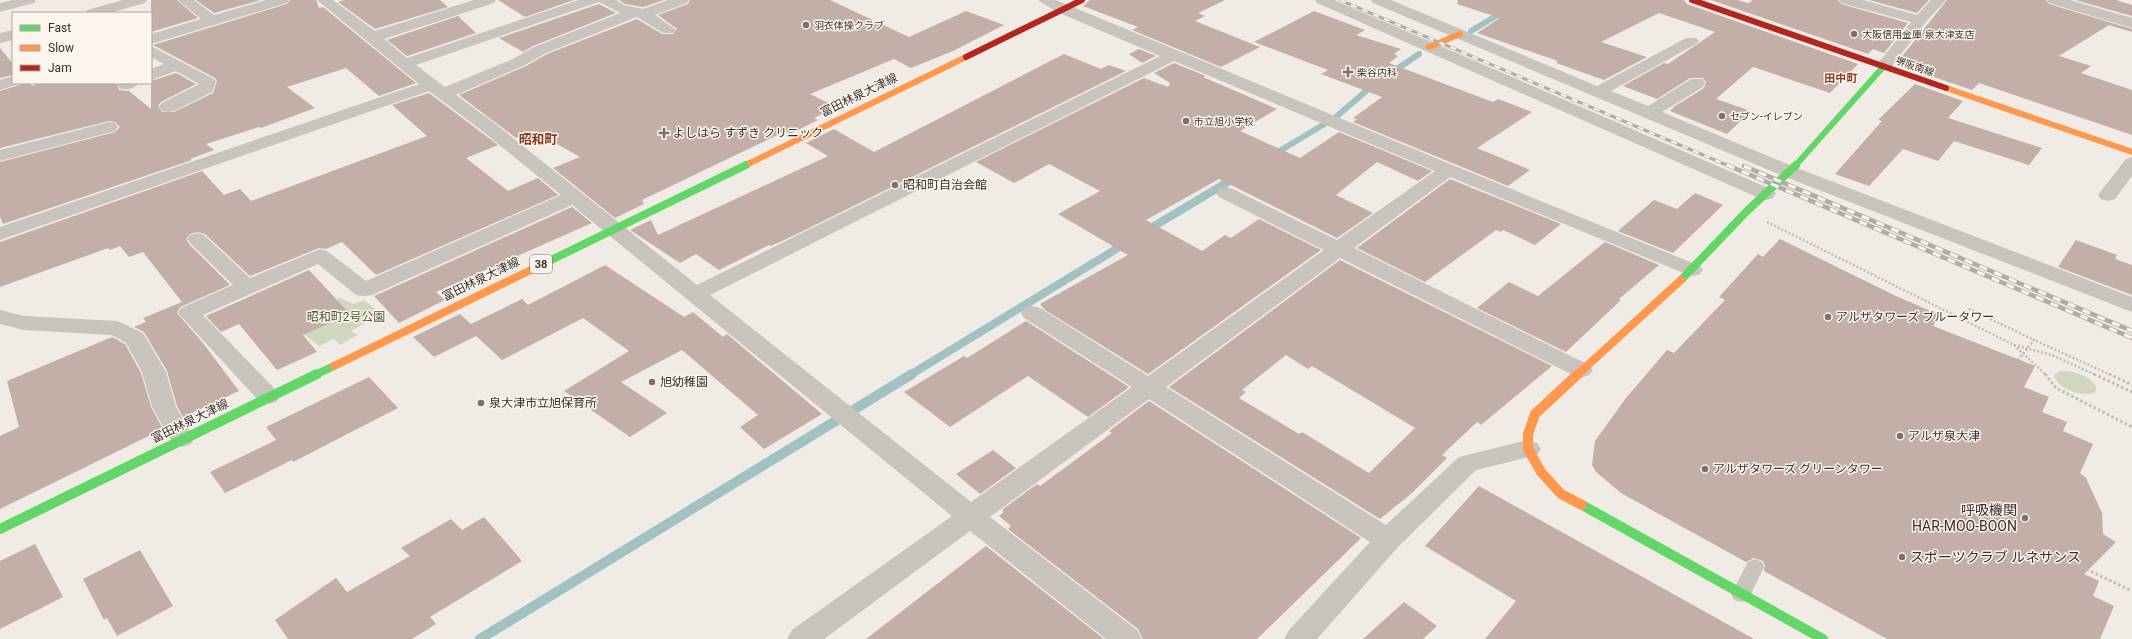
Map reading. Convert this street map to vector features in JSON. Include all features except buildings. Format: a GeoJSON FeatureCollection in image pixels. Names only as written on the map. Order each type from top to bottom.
{"type":"FeatureCollection","features":[{"type":"Feature","properties":{"kind":"main road","name":"富田林泉大津線"},"geometry":{"type":"LineString","coordinates":[[0,529],[182,438],[1082,0]]}},
{"type":"Feature","properties":{"kind":"main road","name":"堺阪南線"},"geometry":{"type":"LineString","coordinates":[[1692,0],[2132,152]]}},
{"type":"Feature","properties":{"kind":"main road"},"geometry":{"type":"LineString","coordinates":[[1429,47],[1460,34]]}},
{"type":"Feature","properties":{"kind":"main road"},"geometry":{"type":"LineString","coordinates":[[1823,639],[1561,494],[1541,472],[1528,449],[1528,434],[1535,414],[1581,370],[1693,270],[1746,212],[1790,172],[1884,66]]}},
{"type":"Feature","properties":{"kind":"street"},"geometry":{"type":"LineString","coordinates":[[0,8],[29,0]]}},
{"type":"Feature","properties":{"kind":"street"},"geometry":{"type":"LineString","coordinates":[[96,12],[140,0]]}},
{"type":"Feature","properties":{"kind":"street"},"geometry":{"type":"LineString","coordinates":[[184,0],[211,20]]}},
{"type":"Feature","properties":{"kind":"street"},"geometry":{"type":"LineString","coordinates":[[152,39],[282,0]]}},
{"type":"Feature","properties":{"kind":"street"},"geometry":{"type":"LineString","coordinates":[[324,0],[437,90],[487,126],[971,517],[1126,639]]}},
{"type":"Feature","properties":{"kind":"street"},"geometry":{"type":"LineString","coordinates":[[372,37],[489,0]]}},
{"type":"Feature","properties":{"kind":"street"},"geometry":{"type":"LineString","coordinates":[[404,64],[593,0]]}},
{"type":"Feature","properties":{"kind":"street"},"geometry":{"type":"LineString","coordinates":[[605,0],[619,8],[639,13],[668,30]]}},
{"type":"Feature","properties":{"kind":"street"},"geometry":{"type":"LineString","coordinates":[[0,234],[519,62],[540,50],[639,13],[682,0]]}},
{"type":"Feature","properties":{"kind":"street"},"geometry":{"type":"LineString","coordinates":[[1045,0],[1062,9],[1448,170],[1693,270]]}},
{"type":"Feature","properties":{"kind":"street"},"geometry":{"type":"LineString","coordinates":[[1322,0],[1766,194]]}},
{"type":"Feature","properties":{"kind":"street"},"geometry":{"type":"LineString","coordinates":[[1378,0],[1790,172],[2132,305]]}},
{"type":"Feature","properties":{"kind":"street"},"geometry":{"type":"LineString","coordinates":[[1846,0],[1920,20]]}},
{"type":"Feature","properties":{"kind":"street"},"geometry":{"type":"LineString","coordinates":[[1884,66],[1920,20],[1939,0]]}},
{"type":"Feature","properties":{"kind":"street"},"geometry":{"type":"LineString","coordinates":[[2054,0],[2132,23]]}},
{"type":"Feature","properties":{"kind":"street"},"geometry":{"type":"LineString","coordinates":[[0,38],[12,35]]}},
{"type":"Feature","properties":{"kind":"street"},"geometry":{"type":"LineString","coordinates":[[1598,92],[1691,41]]}},
{"type":"Feature","properties":{"kind":"street"},"geometry":{"type":"LineString","coordinates":[[152,52],[208,82],[206,88],[168,107]]}},
{"type":"Feature","properties":{"kind":"street"},"geometry":{"type":"LineString","coordinates":[[695,294],[1174,55]]}},
{"type":"Feature","properties":{"kind":"street"},"geometry":{"type":"LineString","coordinates":[[152,75],[176,65]]}},
{"type":"Feature","properties":{"kind":"street"},"geometry":{"type":"LineString","coordinates":[[0,85],[12,81]]}},
{"type":"Feature","properties":{"kind":"street"},"geometry":{"type":"LineString","coordinates":[[1649,113],[1697,83]]}},
{"type":"Feature","properties":{"kind":"street"},"geometry":{"type":"LineString","coordinates":[[0,156],[110,127]]}},
{"type":"Feature","properties":{"kind":"street"},"geometry":{"type":"LineString","coordinates":[[2108,195],[2132,162]]}},
{"type":"Feature","properties":{"kind":"street"},"geometry":{"type":"LineString","coordinates":[[802,639],[1448,170]]}},
{"type":"Feature","properties":{"kind":"street"},"geometry":{"type":"LineString","coordinates":[[1226,194],[1340,249],[1581,370]]}},
{"type":"Feature","properties":{"kind":"street"},"geometry":{"type":"LineString","coordinates":[[268,396],[189,313],[320,255],[364,290],[573,196]]}},
{"type":"Feature","properties":{"kind":"street"},"geometry":{"type":"LineString","coordinates":[[197,239],[247,287]]}},
{"type":"Feature","properties":{"kind":"street"},"geometry":{"type":"LineString","coordinates":[[1032,313],[1388,540]]}},
{"type":"Feature","properties":{"kind":"street"},"geometry":{"type":"LineString","coordinates":[[0,317],[24,323],[117,328],[135,338],[154,372],[164,407],[182,438]]}},
{"type":"Feature","properties":{"kind":"street"},"geometry":{"type":"LineString","coordinates":[[1299,639],[1388,540],[1468,463],[1528,449]]}},
{"type":"Feature","properties":{"kind":"lane"},"geometry":{"type":"LineString","coordinates":[[1741,594],[1755,567]]}},
{"type":"Feature","properties":{"kind":"path"},"geometry":{"type":"LineString","coordinates":[[1746,212],[2014,345],[2052,355],[2132,392]]}},
{"type":"Feature","properties":{"kind":"path"},"geometry":{"type":"LineString","coordinates":[[1959,317],[1970,309],[2132,385]]}},
{"type":"Feature","properties":{"kind":"path"},"geometry":{"type":"LineString","coordinates":[[2018,360],[2034,340]]}},
{"type":"Feature","properties":{"kind":"path"},"geometry":{"type":"LineString","coordinates":[[2014,345],[2038,366],[2056,388],[2132,428]]}},
{"type":"Feature","properties":{"kind":"path"},"geometry":{"type":"LineString","coordinates":[[2073,563],[2132,592]]}},
{"type":"Feature","properties":{"kind":"green space","name":"昭和町2号公園"},"geometry":{"type":"Polygon","coordinates":[[[340,298],[353,304],[364,300],[381,314],[351,331],[358,335],[340,345],[334,339],[319,346],[303,333],[325,306],[340,298]]]}},
{"type":"Feature","properties":{"kind":"green space"},"geometry":{"type":"Polygon","coordinates":[[[2060,371],[2075,372],[2085,376],[2096,386],[2096,392],[2085,394],[2065,389],[2056,380],[2054,375],[2060,371]]]}},
{"type":"Feature","properties":{"kind":"waterway"},"geometry":{"type":"LineString","coordinates":[[1471,31],[1523,0]]}},
{"type":"Feature","properties":{"kind":"waterway"},"geometry":{"type":"LineString","coordinates":[[1391,73],[1419,54]]}},
{"type":"Feature","properties":{"kind":"waterway"},"geometry":{"type":"LineString","coordinates":[[1273,155],[1336,117],[1373,85]]}},
{"type":"Feature","properties":{"kind":"waterway"},"geometry":{"type":"LineString","coordinates":[[1146,231],[1236,177]]}},
{"type":"Feature","properties":{"kind":"waterway"},"geometry":{"type":"LineString","coordinates":[[910,375],[1126,243]]}},
{"type":"Feature","properties":{"kind":"waterway"},"geometry":{"type":"LineString","coordinates":[[480,639],[912,374]]}},
{"type":"Feature","properties":{"kind":"railway"},"geometry":{"type":"LineString","coordinates":[[1340,0],[1729,166]]}},
{"type":"Feature","properties":{"kind":"railway"},"geometry":{"type":"LineString","coordinates":[[1727,165],[2132,338]]}},
{"type":"Feature","properties":{"kind":"railway"},"geometry":{"type":"LineString","coordinates":[[1744,166],[2132,331]]}},
{"type":"Feature","properties":{"kind":"traffic: fast"},"geometry":{"type":"LineString","coordinates":[[1681,280],[1746,212],[1790,172],[1884,66]]}},
{"type":"Feature","properties":{"kind":"traffic: fast"},"geometry":{"type":"LineString","coordinates":[[543,264],[750,163]]}},
{"type":"Feature","properties":{"kind":"traffic: fast"},"geometry":{"type":"LineString","coordinates":[[0,529],[334,366]]}},
{"type":"Feature","properties":{"kind":"traffic: fast"},"geometry":{"type":"LineString","coordinates":[[1582,505],[1823,639]]}},
{"type":"Feature","properties":{"kind":"traffic: slow"},"geometry":{"type":"LineString","coordinates":[[1429,47],[1460,34]]}},
{"type":"Feature","properties":{"kind":"traffic: slow"},"geometry":{"type":"LineString","coordinates":[[750,163],[966,57]]}},
{"type":"Feature","properties":{"kind":"traffic: slow"},"geometry":{"type":"LineString","coordinates":[[1946,88],[2132,152]]}},
{"type":"Feature","properties":{"kind":"traffic: slow"},"geometry":{"type":"LineString","coordinates":[[334,366],[543,264]]}},
{"type":"Feature","properties":{"kind":"traffic: slow"},"geometry":{"type":"LineString","coordinates":[[1582,505],[1561,494],[1541,472],[1528,449],[1528,434],[1535,414],[1681,280]]}},
{"type":"Feature","properties":{"kind":"traffic: jam"},"geometry":{"type":"LineString","coordinates":[[966,57],[1082,0]]}},
{"type":"Feature","properties":{"kind":"traffic: jam"},"geometry":{"type":"LineString","coordinates":[[1692,0],[1946,88]]}},
{"type":"Feature","properties":{"kind":"place","name":"羽衣体操クラブ"},"geometry":{"type":"Point","coordinates":[806,25]}},
{"type":"Feature","properties":{"kind":"place","name":"大阪信用金庫 泉大津支店"},"geometry":{"type":"Point","coordinates":[1854,34]}},
{"type":"Feature","properties":{"kind":"place","name":"柴谷内科"},"geometry":{"type":"Point","coordinates":[1348,72]}},
{"type":"Feature","properties":{"kind":"place","name":"セブン-イレブン"},"geometry":{"type":"Point","coordinates":[1722,116]}},
{"type":"Feature","properties":{"kind":"place","name":"市立旭小学校"},"geometry":{"type":"Point","coordinates":[1186,121]}},
{"type":"Feature","properties":{"kind":"place","name":"よしはら すずき クリニック"},"geometry":{"type":"Point","coordinates":[664,133]}},
{"type":"Feature","properties":{"kind":"place","name":"昭和町自治会館"},"geometry":{"type":"Point","coordinates":[895,185]}},
{"type":"Feature","properties":{"kind":"place","name":"アルザタワーズ ブルータワー"},"geometry":{"type":"Point","coordinates":[1828,317]}},
{"type":"Feature","properties":{"kind":"place","name":"旭幼稚園"},"geometry":{"type":"Point","coordinates":[652,382]}},
{"type":"Feature","properties":{"kind":"place","name":"泉大津市立旭保育所"},"geometry":{"type":"Point","coordinates":[481,403]}},
{"type":"Feature","properties":{"kind":"place","name":"アルザ泉大津"},"geometry":{"type":"Point","coordinates":[1900,436]}},
{"type":"Feature","properties":{"kind":"place","name":"アルザタワーズ グリーンタワー"},"geometry":{"type":"Point","coordinates":[1705,469]}},
{"type":"Feature","properties":{"kind":"place","name":"呼吸機関 HAR-MOO-BOON"},"geometry":{"type":"Point","coordinates":[2025,518]}},
{"type":"Feature","properties":{"kind":"place","name":"スポーツクラブ ルネサンス"},"geometry":{"type":"Point","coordinates":[1902,557]}},
{"type":"Feature","properties":{"kind":"district","name":"田中町"},"geometry":{"type":"Point","coordinates":[1841,78]}},
{"type":"Feature","properties":{"kind":"district","name":"昭和町"},"geometry":{"type":"Point","coordinates":[538,139]}}]}
